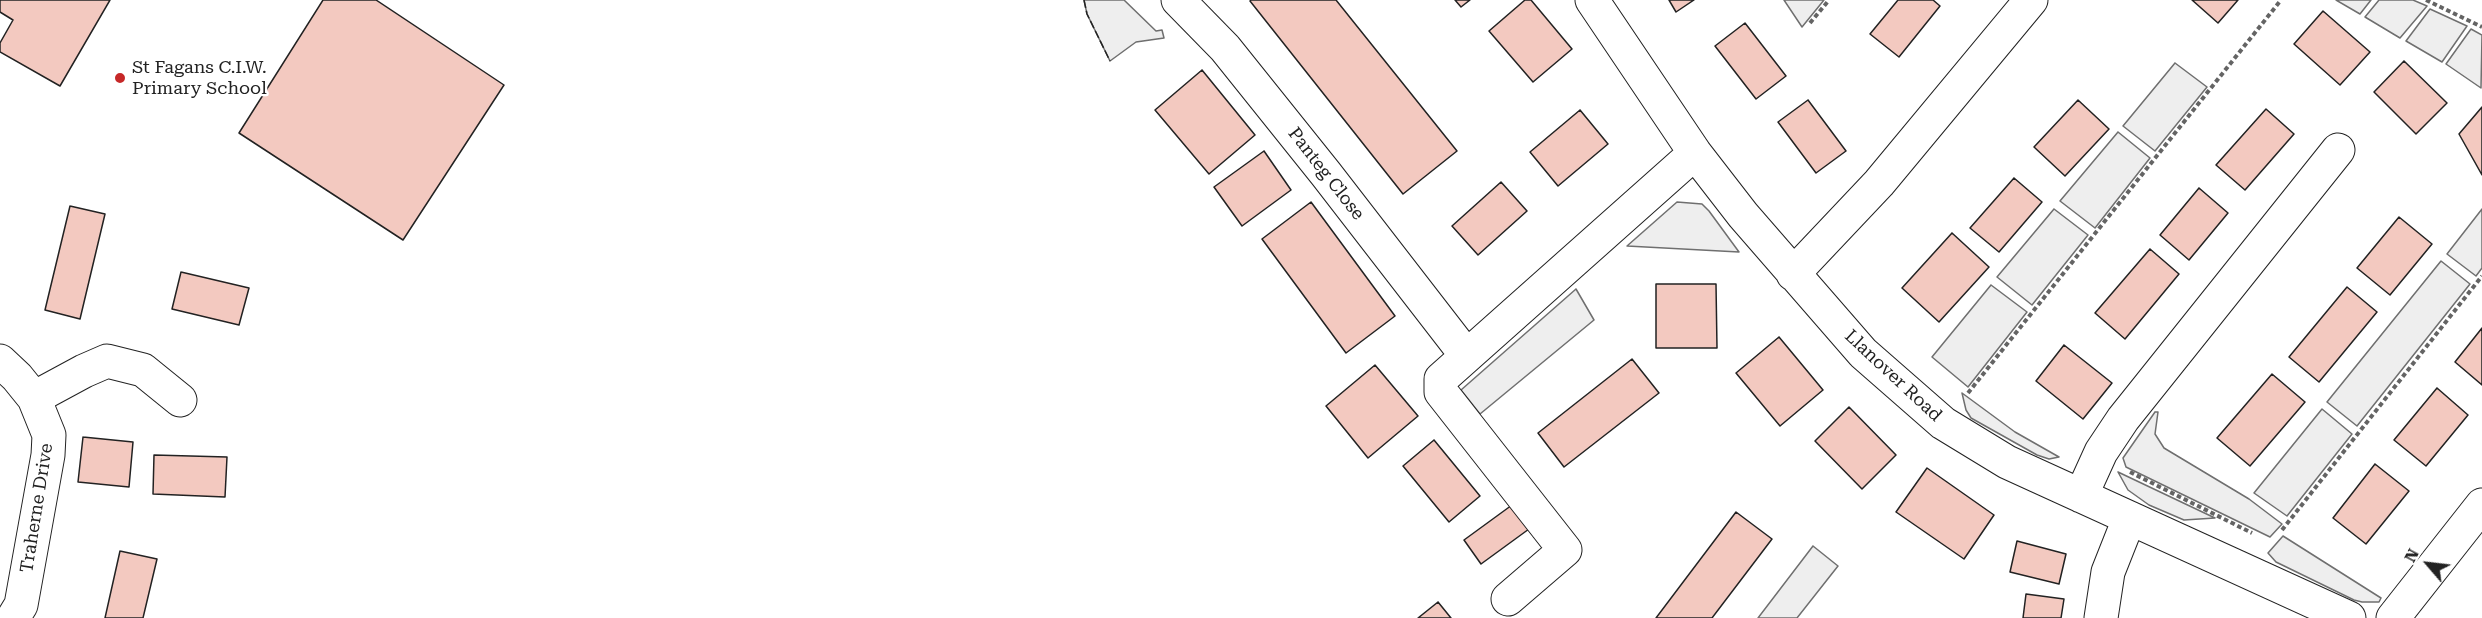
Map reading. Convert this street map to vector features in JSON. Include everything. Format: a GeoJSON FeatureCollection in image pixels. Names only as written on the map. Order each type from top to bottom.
{"type":"FeatureCollection","features":[{"type":"Feature","properties":{"kind":"street","name":"Panteg Close"},"geometry":{"type":"LineString","coordinates":[[1178,0],[1232,57],[1466,355]]}},
{"type":"Feature","properties":{"kind":"street","name":"Llanover Road"},"geometry":{"type":"LineString","coordinates":[[1592,0],[1695,153],[1793,274],[1863,353],[1943,423],[2007,462],[2349,618]]}},
{"type":"Feature","properties":{"kind":"street"},"geometry":{"type":"LineString","coordinates":[[1793,274],[1879,183],[2031,0]]}},
{"type":"Feature","properties":{"kind":"street"},"geometry":{"type":"LineString","coordinates":[[2081,496],[2101,452],[2123,419],[2338,150]]}},
{"type":"Feature","properties":{"kind":"street"},"geometry":{"type":"LineString","coordinates":[[1508,599],[1564,550],[1441,392],[1441,379],[1695,153]]}},
{"type":"Feature","properties":{"kind":"street","name":"Traherne Drive"},"geometry":{"type":"LineString","coordinates":[[0,361],[34,398],[48,435],[48,455],[21,605],[13,618]]}},
{"type":"Feature","properties":{"kind":"street"},"geometry":{"type":"LineString","coordinates":[[34,398],[84,371],[107,362],[143,370],[180,400]]}},
{"type":"Feature","properties":{"kind":"street"},"geometry":{"type":"LineString","coordinates":[[2393,618],[2482,505]]}},
{"type":"Feature","properties":{"kind":"street"},"geometry":{"type":"LineString","coordinates":[[2101,618],[2108,572],[2129,519]]}},
{"type":"Feature","properties":{"kind":"path"},"geometry":{"type":"LineString","coordinates":[[1810,24],[1830,0]]}},
{"type":"Feature","properties":{"kind":"path"},"geometry":{"type":"LineString","coordinates":[[1968,393],[2281,0]]}},
{"type":"Feature","properties":{"kind":"path"},"geometry":{"type":"LineString","coordinates":[[2426,0],[2482,27]]}},
{"type":"Feature","properties":{"kind":"path"},"geometry":{"type":"LineString","coordinates":[[2282,530],[2482,276]]}},
{"type":"Feature","properties":{"kind":"path"},"geometry":{"type":"LineString","coordinates":[[2128,471],[2261,537]]}},
{"type":"Feature","properties":{"kind":"shaded area"},"geometry":{"type":"Polygon","coordinates":[[[1084,0],[1124,0],[1156,31],[1162,30],[1164,38],[1136,42],[1110,61],[1087,14],[1084,0]]]}},
{"type":"Feature","properties":{"kind":"shaded area"},"geometry":{"type":"Polygon","coordinates":[[[1784,0],[1824,0],[1802,27],[1784,0]]]}},
{"type":"Feature","properties":{"kind":"shaded area"},"geometry":{"type":"Polygon","coordinates":[[[2336,0],[2371,0],[2360,14],[2336,0]]]}},
{"type":"Feature","properties":{"kind":"shaded area"},"geometry":{"type":"Polygon","coordinates":[[[2379,0],[2413,0],[2427,6],[2400,38],[2365,17],[2379,0]]]}},
{"type":"Feature","properties":{"kind":"shaded area"},"geometry":{"type":"Polygon","coordinates":[[[2430,9],[2467,26],[2442,62],[2406,41],[2430,9]]]}},
{"type":"Feature","properties":{"kind":"shaded area"},"geometry":{"type":"Polygon","coordinates":[[[2471,29],[2482,35],[2481,88],[2446,64],[2471,29]]]}},
{"type":"Feature","properties":{"kind":"shaded area"},"geometry":{"type":"Polygon","coordinates":[[[2175,63],[2207,87],[2155,151],[2123,126],[2175,63]]]}},
{"type":"Feature","properties":{"kind":"shaded area"},"geometry":{"type":"Polygon","coordinates":[[[2118,132],[2150,158],[2095,228],[2060,201],[2118,132]]]}},
{"type":"Feature","properties":{"kind":"shaded area"},"geometry":{"type":"Polygon","coordinates":[[[1677,202],[1702,204],[1739,252],[1627,246],[1677,202]]]}},
{"type":"Feature","properties":{"kind":"shaded area"},"geometry":{"type":"Polygon","coordinates":[[[2054,209],[2088,235],[2032,305],[1997,277],[2054,209]]]}},
{"type":"Feature","properties":{"kind":"shaded area"},"geometry":{"type":"Polygon","coordinates":[[[2482,209],[2482,268],[2476,276],[2447,254],[2482,209]]]}},
{"type":"Feature","properties":{"kind":"shaded area"},"geometry":{"type":"Polygon","coordinates":[[[2441,261],[2470,284],[2357,426],[2327,402],[2441,261]]]}},
{"type":"Feature","properties":{"kind":"shaded area"},"geometry":{"type":"Polygon","coordinates":[[[1991,285],[2027,312],[1968,387],[1932,357],[1991,285]]]}},
{"type":"Feature","properties":{"kind":"shaded area"},"geometry":{"type":"Polygon","coordinates":[[[1576,289],[1594,320],[1480,414],[1461,390],[1576,289]]]}},
{"type":"Feature","properties":{"kind":"shaded area"},"geometry":{"type":"Polygon","coordinates":[[[1962,393],[2015,432],[2059,457],[2049,459],[2037,455],[1971,418],[1966,410],[1962,393]]]}},
{"type":"Feature","properties":{"kind":"shaded area"},"geometry":{"type":"Polygon","coordinates":[[[2322,409],[2352,434],[2287,516],[2254,493],[2322,409]]]}},
{"type":"Feature","properties":{"kind":"shaded area"},"geometry":{"type":"Polygon","coordinates":[[[2155,412],[2158,412],[2155,434],[2164,448],[2249,499],[2282,524],[2270,537],[2126,467],[2123,458],[2155,412]]]}},
{"type":"Feature","properties":{"kind":"shaded area"},"geometry":{"type":"Polygon","coordinates":[[[2118,472],[2215,518],[2184,520],[2149,505],[2128,490],[2118,472]]]}},
{"type":"Feature","properties":{"kind":"shaded area"},"geometry":{"type":"Polygon","coordinates":[[[2283,536],[2381,598],[2379,602],[2354,600],[2276,562],[2268,553],[2283,536]]]}},
{"type":"Feature","properties":{"kind":"shaded area"},"geometry":{"type":"Polygon","coordinates":[[[1813,546],[1838,566],[1797,618],[1758,618],[1813,546]]]}},
{"type":"Feature","properties":{"kind":"building"},"geometry":{"type":"Polygon","coordinates":[[[0,0],[110,0],[60,86],[0,52],[0,43],[13,20],[0,12],[0,0]]]}},
{"type":"Feature","properties":{"kind":"building"},"geometry":{"type":"Polygon","coordinates":[[[323,0],[376,0],[504,85],[403,240],[239,133],[323,0]]]}},
{"type":"Feature","properties":{"kind":"building"},"geometry":{"type":"Polygon","coordinates":[[[1251,0],[1336,0],[1457,151],[1403,194],[1251,0]]]}},
{"type":"Feature","properties":{"kind":"building"},"geometry":{"type":"Polygon","coordinates":[[[1455,0],[1470,0],[1461,7],[1455,0]]]}},
{"type":"Feature","properties":{"kind":"building"},"geometry":{"type":"Polygon","coordinates":[[[1525,0],[1531,0],[1572,49],[1533,82],[1489,31],[1525,0]]]}},
{"type":"Feature","properties":{"kind":"building"},"geometry":{"type":"Polygon","coordinates":[[[1669,0],[1694,0],[1676,12],[1669,0]]]}},
{"type":"Feature","properties":{"kind":"building"},"geometry":{"type":"Polygon","coordinates":[[[1898,0],[1933,0],[1940,6],[1899,57],[1870,34],[1898,0]]]}},
{"type":"Feature","properties":{"kind":"building"},"geometry":{"type":"Polygon","coordinates":[[[2192,0],[2238,0],[2218,23],[2192,0]]]}},
{"type":"Feature","properties":{"kind":"building"},"geometry":{"type":"Polygon","coordinates":[[[2323,11],[2370,52],[2340,85],[2294,44],[2323,11]]]}},
{"type":"Feature","properties":{"kind":"building"},"geometry":{"type":"Polygon","coordinates":[[[1745,23],[1786,76],[1756,99],[1715,46],[1745,23]]]}},
{"type":"Feature","properties":{"kind":"building"},"geometry":{"type":"Polygon","coordinates":[[[2404,61],[2447,103],[2416,134],[2374,92],[2404,61]]]}},
{"type":"Feature","properties":{"kind":"building"},"geometry":{"type":"Polygon","coordinates":[[[1202,70],[1255,135],[1209,174],[1155,110],[1202,70]]]}},
{"type":"Feature","properties":{"kind":"building"},"geometry":{"type":"Polygon","coordinates":[[[1808,100],[1846,151],[1816,173],[1778,122],[1808,100]]]}},
{"type":"Feature","properties":{"kind":"building"},"geometry":{"type":"Polygon","coordinates":[[[2078,100],[2109,129],[2065,176],[2034,147],[2078,100]]]}},
{"type":"Feature","properties":{"kind":"building"},"geometry":{"type":"Polygon","coordinates":[[[2482,107],[2482,175],[2459,134],[2482,107]]]}},
{"type":"Feature","properties":{"kind":"building"},"geometry":{"type":"Polygon","coordinates":[[[2266,109],[2294,134],[2245,190],[2216,165],[2266,109]]]}},
{"type":"Feature","properties":{"kind":"building"},"geometry":{"type":"Polygon","coordinates":[[[1580,110],[1608,144],[1558,186],[1530,152],[1580,110]]]}},
{"type":"Feature","properties":{"kind":"building"},"geometry":{"type":"Polygon","coordinates":[[[1264,151],[1291,190],[1242,226],[1214,187],[1264,151]]]}},
{"type":"Feature","properties":{"kind":"building"},"geometry":{"type":"Polygon","coordinates":[[[2014,178],[2042,202],[1999,252],[1970,228],[2014,178]]]}},
{"type":"Feature","properties":{"kind":"building"},"geometry":{"type":"Polygon","coordinates":[[[1501,182],[1527,211],[1478,255],[1452,226],[1501,182]]]}},
{"type":"Feature","properties":{"kind":"building"},"geometry":{"type":"Polygon","coordinates":[[[2199,188],[2228,213],[2189,260],[2160,235],[2199,188]]]}},
{"type":"Feature","properties":{"kind":"building"},"geometry":{"type":"Polygon","coordinates":[[[1311,202],[1395,316],[1346,353],[1262,239],[1311,202]]]}},
{"type":"Feature","properties":{"kind":"building"},"geometry":{"type":"Polygon","coordinates":[[[70,206],[105,214],[80,319],[45,310],[70,206]]]}},
{"type":"Feature","properties":{"kind":"building"},"geometry":{"type":"Polygon","coordinates":[[[2399,217],[2432,244],[2390,295],[2357,268],[2399,217]]]}},
{"type":"Feature","properties":{"kind":"building"},"geometry":{"type":"Polygon","coordinates":[[[1952,233],[1989,267],[1939,322],[1902,288],[1952,233]]]}},
{"type":"Feature","properties":{"kind":"building"},"geometry":{"type":"Polygon","coordinates":[[[2150,249],[2179,274],[2125,339],[2095,313],[2150,249]]]}},
{"type":"Feature","properties":{"kind":"building"},"geometry":{"type":"Polygon","coordinates":[[[181,272],[249,288],[239,325],[172,309],[181,272]]]}},
{"type":"Feature","properties":{"kind":"building"},"geometry":{"type":"Polygon","coordinates":[[[1656,284],[1716,284],[1717,348],[1656,348],[1656,284]]]}},
{"type":"Feature","properties":{"kind":"building"},"geometry":{"type":"Polygon","coordinates":[[[2347,287],[2377,312],[2319,382],[2289,357],[2347,287]]]}},
{"type":"Feature","properties":{"kind":"building"},"geometry":{"type":"Polygon","coordinates":[[[2482,328],[2482,385],[2455,362],[2482,328]]]}},
{"type":"Feature","properties":{"kind":"building"},"geometry":{"type":"Polygon","coordinates":[[[1779,337],[1823,390],[1780,426],[1736,373],[1779,337]]]}},
{"type":"Feature","properties":{"kind":"building"},"geometry":{"type":"Polygon","coordinates":[[[2064,345],[2112,383],[2083,419],[2036,381],[2064,345]]]}},
{"type":"Feature","properties":{"kind":"building"},"geometry":{"type":"Polygon","coordinates":[[[1632,359],[1659,393],[1564,467],[1538,433],[1632,359]]]}},
{"type":"Feature","properties":{"kind":"building"},"geometry":{"type":"Polygon","coordinates":[[[1375,365],[1418,416],[1368,458],[1326,406],[1375,365]]]}},
{"type":"Feature","properties":{"kind":"building"},"geometry":{"type":"Polygon","coordinates":[[[2272,374],[2305,402],[2250,466],[2217,438],[2272,374]]]}},
{"type":"Feature","properties":{"kind":"building"},"geometry":{"type":"Polygon","coordinates":[[[2437,388],[2468,415],[2426,466],[2394,440],[2437,388]]]}},
{"type":"Feature","properties":{"kind":"building"},"geometry":{"type":"Polygon","coordinates":[[[1849,407],[1896,455],[1862,489],[1815,441],[1849,407]]]}},
{"type":"Feature","properties":{"kind":"building"},"geometry":{"type":"Polygon","coordinates":[[[83,437],[133,442],[129,487],[78,482],[83,437]]]}},
{"type":"Feature","properties":{"kind":"building"},"geometry":{"type":"Polygon","coordinates":[[[1434,440],[1480,496],[1449,522],[1403,466],[1434,440]]]}},
{"type":"Feature","properties":{"kind":"building"},"geometry":{"type":"Polygon","coordinates":[[[154,455],[227,457],[225,497],[153,494],[154,455]]]}},
{"type":"Feature","properties":{"kind":"building"},"geometry":{"type":"Polygon","coordinates":[[[2375,464],[2409,491],[2366,544],[2333,518],[2375,464]]]}},
{"type":"Feature","properties":{"kind":"building"},"geometry":{"type":"Polygon","coordinates":[[[1927,468],[1994,515],[1964,559],[1896,512],[1927,468]]]}},
{"type":"Feature","properties":{"kind":"building"},"geometry":{"type":"Polygon","coordinates":[[[1512,505],[1529,529],[1481,564],[1464,540],[1512,505]]]}},
{"type":"Feature","properties":{"kind":"building"},"geometry":{"type":"Polygon","coordinates":[[[1736,512],[1772,539],[1712,618],[1656,618],[1736,512]]]}},
{"type":"Feature","properties":{"kind":"building"},"geometry":{"type":"Polygon","coordinates":[[[2017,541],[2066,554],[2059,584],[2010,572],[2017,541]]]}},
{"type":"Feature","properties":{"kind":"building"},"geometry":{"type":"Polygon","coordinates":[[[120,551],[157,559],[143,618],[105,618],[120,551]]]}},
{"type":"Feature","properties":{"kind":"building"},"geometry":{"type":"Polygon","coordinates":[[[2026,594],[2064,599],[2061,618],[2023,618],[2026,594]]]}},
{"type":"Feature","properties":{"kind":"building"},"geometry":{"type":"Polygon","coordinates":[[[1438,602],[1451,618],[1418,618],[1438,602]]]}},
{"type":"Feature","properties":{"kind":"fence"},"geometry":{"type":"LineString","coordinates":[[1084,0],[1087,14],[1110,61]]}},
{"type":"Feature","properties":{"kind":"place","name":"St Fagans C.I.W. Primary School"},"geometry":{"type":"Point","coordinates":[120,78]}}]}
